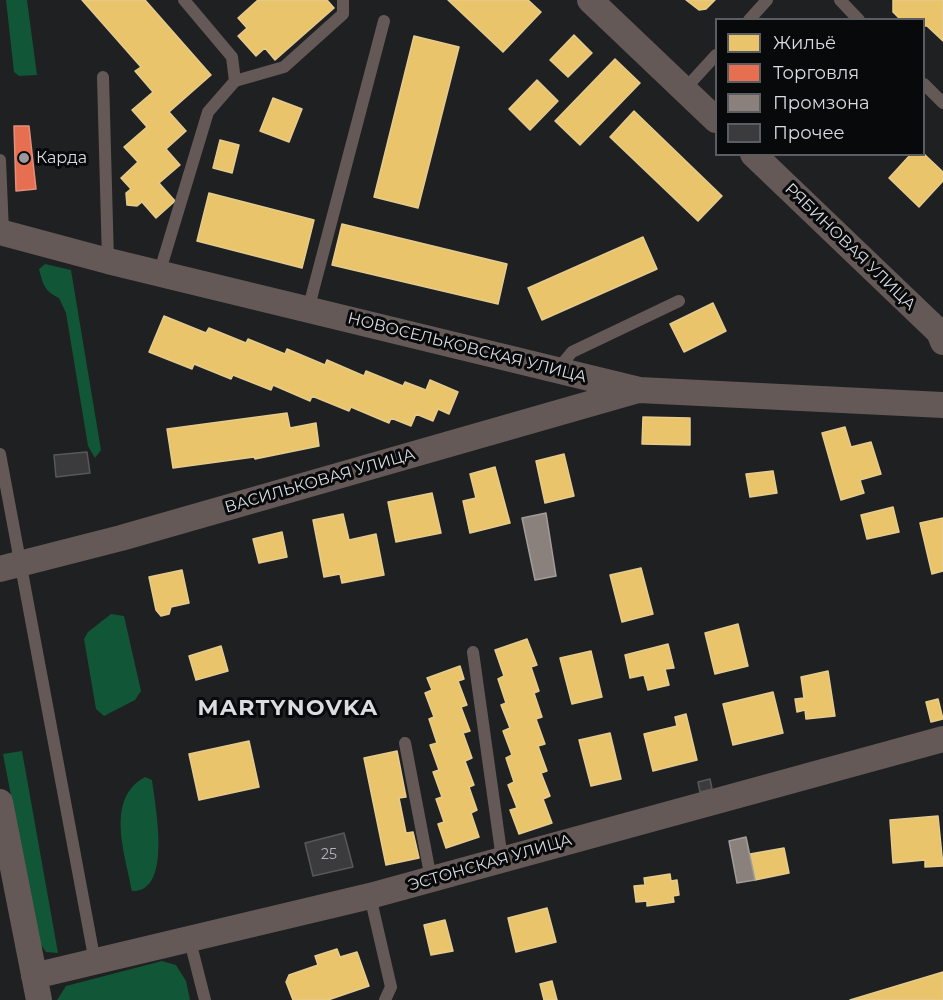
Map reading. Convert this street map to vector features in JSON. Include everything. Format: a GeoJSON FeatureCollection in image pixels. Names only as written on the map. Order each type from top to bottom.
{"type":"FeatureCollection","features":[{"type":"Feature","properties":{"kind":"street"},"geometry":{"type":"LineString","coordinates":[[590,0],[715,118]]}},
{"type":"Feature","properties":{"kind":"street","name":"РЯБИНОВАЯ УЛИЦА"},"geometry":{"type":"LineString","coordinates":[[755,156],[939,332],[943,342]]}},
{"type":"Feature","properties":{"kind":"street","name":"НОВОСЕЛЬКОВСКАЯ УЛИЦА"},"geometry":{"type":"LineString","coordinates":[[2,232],[159,274],[639,390],[943,405]]}},
{"type":"Feature","properties":{"kind":"street","name":"ВАСИЛЬКОВАЯ УЛИЦА"},"geometry":{"type":"LineString","coordinates":[[11,567],[639,390]]}},
{"type":"Feature","properties":{"kind":"street","name":"ЭСТОНСКАЯ УЛИЦА"},"geometry":{"type":"LineString","coordinates":[[37,988],[95,962],[370,896],[943,739]]}},
{"type":"Feature","properties":{"kind":"street"},"geometry":{"type":"LineString","coordinates":[[0,802],[37,988]]}},
{"type":"Feature","properties":{"kind":"lane"},"geometry":{"type":"LineString","coordinates":[[184,0],[232,57],[236,81]]}},
{"type":"Feature","properties":{"kind":"lane"},"geometry":{"type":"LineString","coordinates":[[159,274],[208,112],[236,81],[284,67],[343,15],[343,0]]}},
{"type":"Feature","properties":{"kind":"lane"},"geometry":{"type":"LineString","coordinates":[[751,18],[767,0]]}},
{"type":"Feature","properties":{"kind":"lane"},"geometry":{"type":"LineString","coordinates":[[840,0],[857,18]]}},
{"type":"Feature","properties":{"kind":"lane"},"geometry":{"type":"LineString","coordinates":[[308,310],[384,21]]}},
{"type":"Feature","properties":{"kind":"lane"},"geometry":{"type":"LineString","coordinates":[[684,90],[715,57]]}},
{"type":"Feature","properties":{"kind":"lane"},"geometry":{"type":"LineString","coordinates":[[104,78],[108,261]]}},
{"type":"Feature","properties":{"kind":"lane"},"geometry":{"type":"LineString","coordinates":[[925,85],[943,103]]}},
{"type":"Feature","properties":{"kind":"lane"},"geometry":{"type":"LineString","coordinates":[[0,160],[2,232]]}},
{"type":"Feature","properties":{"kind":"lane"},"geometry":{"type":"LineString","coordinates":[[557,370],[572,352],[679,301]]}},
{"type":"Feature","properties":{"kind":"lane"},"geometry":{"type":"LineString","coordinates":[[0,454],[11,567],[95,962]]}},
{"type":"Feature","properties":{"kind":"lane"},"geometry":{"type":"LineString","coordinates":[[473,652],[502,859]]}},
{"type":"Feature","properties":{"kind":"lane"},"geometry":{"type":"LineString","coordinates":[[405,743],[431,879]]}},
{"type":"Feature","properties":{"kind":"lane"},"geometry":{"type":"LineString","coordinates":[[370,896],[391,987],[385,1000]]}},
{"type":"Feature","properties":{"kind":"lane"},"geometry":{"type":"LineString","coordinates":[[189,941],[205,1000]]}},
{"type":"Feature","properties":{"kind":"green space"},"geometry":{"type":"Polygon","coordinates":[[[6,0],[27,0],[37,75],[19,76],[14,72],[6,0]]]}},
{"type":"Feature","properties":{"kind":"green space"},"geometry":{"type":"Polygon","coordinates":[[[45,264],[71,270],[101,450],[95,458],[88,446],[66,313],[59,298],[50,293],[43,283],[39,269],[45,264]]]}},
{"type":"Feature","properties":{"kind":"green space"},"geometry":{"type":"Polygon","coordinates":[[[111,614],[124,616],[141,691],[135,700],[104,716],[96,709],[84,639],[88,632],[111,614]]]}},
{"type":"Feature","properties":{"kind":"green space"},"geometry":{"type":"Polygon","coordinates":[[[22,751],[58,953],[46,952],[39,942],[3,754],[22,751]]]}},
{"type":"Feature","properties":{"kind":"green space"},"geometry":{"type":"Polygon","coordinates":[[[145,777],[152,780],[158,827],[157,863],[153,878],[145,888],[132,891],[123,845],[121,814],[125,799],[132,787],[145,777]]]}},
{"type":"Feature","properties":{"kind":"green space"},"geometry":{"type":"Polygon","coordinates":[[[162,961],[176,965],[186,981],[190,1000],[57,1000],[66,986],[162,961]]]}},
{"type":"Feature","properties":{"kind":"building: Жильё"},"geometry":{"type":"Polygon","coordinates":[[[82,0],[145,0],[211,75],[169,112],[186,131],[166,149],[180,165],[159,183],[175,201],[156,218],[142,202],[137,206],[127,205],[126,193],[131,189],[121,178],[138,162],[124,147],[147,127],[132,110],[153,92],[135,71],[141,67],[82,0]]]}},
{"type":"Feature","properties":{"kind":"building: Жильё"},"geometry":{"type":"Polygon","coordinates":[[[258,0],[327,0],[334,8],[275,60],[265,48],[256,56],[238,36],[247,28],[238,18],[258,0]]]}},
{"type":"Feature","properties":{"kind":"building: Жильё"},"geometry":{"type":"Polygon","coordinates":[[[448,0],[528,0],[541,12],[503,52],[448,0]]]}},
{"type":"Feature","properties":{"kind":"building: Жильё"},"geometry":{"type":"Polygon","coordinates":[[[686,0],[715,0],[706,9],[699,10],[686,0]]]}},
{"type":"Feature","properties":{"kind":"building: Жильё"},"geometry":{"type":"Polygon","coordinates":[[[893,0],[943,0],[943,41],[925,26],[925,18],[899,18],[893,12],[893,0]]]}},
{"type":"Feature","properties":{"kind":"building: Жильё"},"geometry":{"type":"Polygon","coordinates":[[[574,35],[592,53],[568,77],[550,60],[574,35]]]}},
{"type":"Feature","properties":{"kind":"building: Жильё"},"geometry":{"type":"Polygon","coordinates":[[[414,36],[459,47],[418,208],[374,197],[414,36]]]}},
{"type":"Feature","properties":{"kind":"building: Жильё"},"geometry":{"type":"Polygon","coordinates":[[[615,59],[640,83],[580,145],[555,121],[615,59]]]}},
{"type":"Feature","properties":{"kind":"building: Жильё"},"geometry":{"type":"Polygon","coordinates":[[[537,80],[558,101],[530,130],[509,109],[537,80]]]}},
{"type":"Feature","properties":{"kind":"building: Жильё"},"geometry":{"type":"Polygon","coordinates":[[[273,98],[302,109],[289,142],[260,131],[273,98]]]}},
{"type":"Feature","properties":{"kind":"building: Жильё"},"geometry":{"type":"Polygon","coordinates":[[[634,111],[722,196],[698,221],[610,137],[634,111]]]}},
{"type":"Feature","properties":{"kind":"building: Жильё"},"geometry":{"type":"Polygon","coordinates":[[[220,140],[239,145],[232,173],[213,168],[220,140]]]}},
{"type":"Feature","properties":{"kind":"building: Жильё"},"geometry":{"type":"Polygon","coordinates":[[[925,155],[943,172],[943,181],[919,207],[889,178],[909,156],[925,155]]]}},
{"type":"Feature","properties":{"kind":"building: Жильё"},"geometry":{"type":"Polygon","coordinates":[[[209,193],[314,220],[302,268],[197,241],[209,193]]]}},
{"type":"Feature","properties":{"kind":"building: Жильё"},"geometry":{"type":"Polygon","coordinates":[[[342,224],[507,264],[498,304],[332,265],[342,224]]]}},
{"type":"Feature","properties":{"kind":"building: Жильё"},"geometry":{"type":"Polygon","coordinates":[[[643,237],[657,269],[542,320],[528,288],[643,237]]]}},
{"type":"Feature","properties":{"kind":"building: Жильё"},"geometry":{"type":"Polygon","coordinates":[[[713,303],[726,331],[684,352],[670,324],[713,303]]]}},
{"type":"Feature","properties":{"kind":"building: Жильё"},"geometry":{"type":"Polygon","coordinates":[[[164,316],[206,333],[209,328],[246,343],[248,339],[285,354],[287,349],[325,365],[327,360],[364,376],[366,371],[403,386],[405,382],[426,390],[430,380],[458,392],[449,414],[438,409],[433,421],[416,414],[411,426],[391,418],[389,423],[351,407],[349,411],[312,396],[310,401],[273,385],[271,390],[233,375],[231,379],[194,364],[192,369],[149,352],[164,316]]]}},
{"type":"Feature","properties":{"kind":"building: Жильё"},"geometry":{"type":"Polygon","coordinates":[[[287,413],[290,428],[316,423],[319,446],[255,459],[254,457],[173,468],[167,429],[287,413]]]}},
{"type":"Feature","properties":{"kind":"building: Жильё"},"geometry":{"type":"Polygon","coordinates":[[[643,417],[690,418],[690,445],[642,444],[643,417]]]}},
{"type":"Feature","properties":{"kind":"building: Жильё"},"geometry":{"type":"Polygon","coordinates":[[[845,427],[851,447],[871,442],[881,474],[860,480],[864,493],[841,500],[822,433],[845,427]]]}},
{"type":"Feature","properties":{"kind":"building: Жильё"},"geometry":{"type":"Polygon","coordinates":[[[564,454],[574,496],[545,503],[536,461],[564,454]]]}},
{"type":"Feature","properties":{"kind":"building: Жильё"},"geometry":{"type":"Polygon","coordinates":[[[495,467],[510,523],[470,533],[463,501],[476,498],[470,474],[495,467]]]}},
{"type":"Feature","properties":{"kind":"building: Жильё"},"geometry":{"type":"Polygon","coordinates":[[[773,471],[777,493],[750,497],[746,474],[773,471]]]}},
{"type":"Feature","properties":{"kind":"building: Жильё"},"geometry":{"type":"Polygon","coordinates":[[[432,493],[441,533],[396,542],[388,502],[432,493]]]}},
{"type":"Feature","properties":{"kind":"building: Жильё"},"geometry":{"type":"Polygon","coordinates":[[[893,507],[899,532],[867,539],[861,515],[893,507]]]}},
{"type":"Feature","properties":{"kind":"building: Жильё"},"geometry":{"type":"Polygon","coordinates":[[[343,514],[349,540],[376,534],[384,575],[342,583],[340,574],[324,577],[313,520],[343,514]]]}},
{"type":"Feature","properties":{"kind":"building: Жильё"},"geometry":{"type":"Polygon","coordinates":[[[943,518],[943,571],[932,574],[920,523],[943,518]]]}},
{"type":"Feature","properties":{"kind":"building: Жильё"},"geometry":{"type":"Polygon","coordinates":[[[282,532],[287,557],[259,563],[253,539],[282,532]]]}},
{"type":"Feature","properties":{"kind":"building: Жильё"},"geometry":{"type":"Polygon","coordinates":[[[641,568],[653,614],[622,622],[610,575],[641,568]]]}},
{"type":"Feature","properties":{"kind":"building: Жильё"},"geometry":{"type":"Polygon","coordinates":[[[182,570],[189,603],[171,607],[169,614],[161,616],[156,610],[149,577],[182,570]]]}},
{"type":"Feature","properties":{"kind":"building: Жильё"},"geometry":{"type":"Polygon","coordinates":[[[738,624],[748,666],[715,674],[705,633],[738,624]]]}},
{"type":"Feature","properties":{"kind":"building: Жильё"},"geometry":{"type":"Polygon","coordinates":[[[527,639],[537,665],[531,667],[539,691],[534,693],[542,717],[536,719],[545,744],[538,746],[547,771],[541,773],[550,796],[543,799],[552,823],[519,834],[510,810],[517,808],[508,785],[514,782],[506,758],[512,755],[503,731],[510,728],[501,705],[506,703],[498,679],[504,676],[495,650],[527,639]]]}},
{"type":"Feature","properties":{"kind":"building: Жильё"},"geometry":{"type":"Polygon","coordinates":[[[668,644],[674,668],[665,669],[669,685],[648,690],[644,675],[630,678],[625,655],[668,644]]]}},
{"type":"Feature","properties":{"kind":"building: Жильё"},"geometry":{"type":"Polygon","coordinates":[[[221,646],[228,671],[196,680],[189,656],[221,646]]]}},
{"type":"Feature","properties":{"kind":"building: Жильё"},"geometry":{"type":"Polygon","coordinates":[[[591,651],[602,697],[572,704],[560,658],[591,651]]]}},
{"type":"Feature","properties":{"kind":"building: Жильё"},"geometry":{"type":"Polygon","coordinates":[[[460,666],[464,679],[458,681],[467,705],[461,707],[470,731],[463,733],[472,758],[465,761],[474,785],[469,787],[477,810],[471,813],[479,837],[446,848],[438,824],[444,822],[436,799],[442,797],[433,772],[439,770],[430,745],[437,743],[429,719],[434,717],[425,693],[432,690],[427,678],[460,666]]]}},
{"type":"Feature","properties":{"kind":"building: Жильё"},"geometry":{"type":"Polygon","coordinates":[[[828,671],[835,716],[806,719],[805,710],[797,712],[795,699],[804,698],[801,677],[828,671]]]}},
{"type":"Feature","properties":{"kind":"building: Жильё"},"geometry":{"type":"Polygon","coordinates":[[[773,692],[783,733],[733,745],[723,704],[773,692]]]}},
{"type":"Feature","properties":{"kind":"building: Жильё"},"geometry":{"type":"Polygon","coordinates":[[[938,699],[943,719],[931,722],[926,702],[938,699]]]}},
{"type":"Feature","properties":{"kind":"building: Жильё"},"geometry":{"type":"Polygon","coordinates":[[[686,714],[697,760],[653,771],[644,734],[677,726],[675,717],[686,714]]]}},
{"type":"Feature","properties":{"kind":"building: Жильё"},"geometry":{"type":"Polygon","coordinates":[[[610,733],[621,779],[591,786],[579,740],[610,733]]]}},
{"type":"Feature","properties":{"kind":"building: Жильё"},"geometry":{"type":"Polygon","coordinates":[[[249,741],[259,787],[199,800],[189,754],[249,741]]]}},
{"type":"Feature","properties":{"kind":"building: Жильё"},"geometry":{"type":"Polygon","coordinates":[[[397,751],[406,797],[399,798],[406,833],[413,832],[419,858],[386,865],[364,758],[397,751]]]}},
{"type":"Feature","properties":{"kind":"building: Жильё"},"geometry":{"type":"Polygon","coordinates":[[[938,816],[943,866],[925,867],[925,860],[893,863],[890,820],[938,816]]]}},
{"type":"Feature","properties":{"kind":"building: Жильё"},"geometry":{"type":"Polygon","coordinates":[[[784,848],[789,873],[755,880],[750,854],[784,848]]]}},
{"type":"Feature","properties":{"kind":"building: Жильё"},"geometry":{"type":"Polygon","coordinates":[[[670,874],[671,881],[677,880],[679,895],[673,896],[674,902],[647,906],[647,901],[636,902],[634,886],[645,885],[644,878],[670,874]]]}},
{"type":"Feature","properties":{"kind":"building: Жильё"},"geometry":{"type":"Polygon","coordinates":[[[547,908],[556,942],[516,952],[508,918],[547,908]]]}},
{"type":"Feature","properties":{"kind":"building: Жильё"},"geometry":{"type":"Polygon","coordinates":[[[445,920],[453,951],[431,955],[424,925],[445,920]]]}},
{"type":"Feature","properties":{"kind":"building: Жильё"},"geometry":{"type":"Polygon","coordinates":[[[337,949],[340,957],[357,952],[369,986],[328,1000],[293,1000],[286,982],[289,975],[318,965],[315,956],[337,949]]]}},
{"type":"Feature","properties":{"kind":"building: Жильё"},"geometry":{"type":"Polygon","coordinates":[[[943,972],[943,1000],[850,1000],[943,972]]]}},
{"type":"Feature","properties":{"kind":"building: Жильё"},"geometry":{"type":"Polygon","coordinates":[[[552,981],[557,1000],[544,1000],[540,984],[552,981]]]}},
{"type":"Feature","properties":{"kind":"building: Торговля","name":"Карда"},"geometry":{"type":"Polygon","coordinates":[[[14,126],[29,126],[36,189],[16,191],[14,126]]]}},
{"type":"Feature","properties":{"kind":"building: Промзона"},"geometry":{"type":"Polygon","coordinates":[[[546,513],[556,576],[535,580],[522,518],[546,513]]]}},
{"type":"Feature","properties":{"kind":"building: Промзона"},"geometry":{"type":"Polygon","coordinates":[[[746,837],[755,880],[737,883],[729,841],[746,837]]]}},
{"type":"Feature","properties":{"kind":"building: Прочее"},"geometry":{"type":"Polygon","coordinates":[[[87,452],[90,473],[56,477],[54,455],[87,452]]]}},
{"type":"Feature","properties":{"kind":"building: Прочее"},"geometry":{"type":"Polygon","coordinates":[[[710,779],[712,789],[700,792],[698,782],[710,779]]]}},
{"type":"Feature","properties":{"kind":"building: Прочее"},"geometry":{"type":"Polygon","coordinates":[[[344,833],[353,867],[313,876],[305,843],[344,833]]]}},
{"type":"Feature","properties":{"kind":"place","name":"Карда"},"geometry":{"type":"Point","coordinates":[24,158]}},
{"type":"Feature","properties":{"kind":"district","name":"MARTYNOVKA"},"geometry":{"type":"Point","coordinates":[288,709]}}]}
